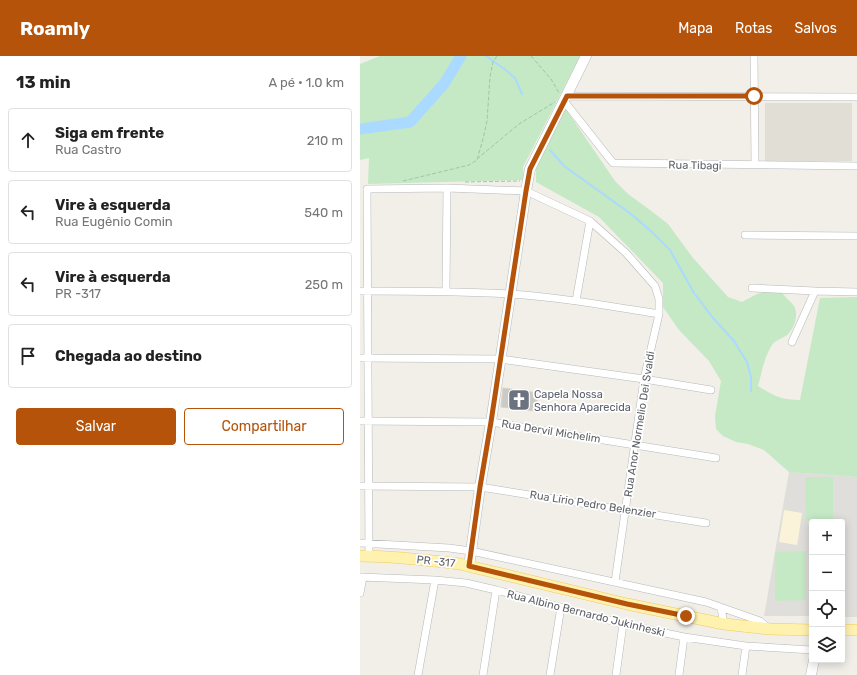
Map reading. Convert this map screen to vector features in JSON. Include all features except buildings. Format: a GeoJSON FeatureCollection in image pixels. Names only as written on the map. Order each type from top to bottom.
{"type":"FeatureCollection","features":[{"type":"Feature","properties":{"kind":"main road","name":"PR -317"},"geometry":{"type":"LineString","coordinates":[[365,556],[435,561],[469,566],[627,604],[724,624],[770,629],[809,630]]}},
{"type":"Feature","properties":{"kind":"main road"},"geometry":{"type":"LineString","coordinates":[[845,630],[857,630]]}},
{"type":"Feature","properties":{"kind":"street"},"geometry":{"type":"LineString","coordinates":[[469,566],[530,169],[564,97],[586,56]]}},
{"type":"Feature","properties":{"kind":"street"},"geometry":{"type":"LineString","coordinates":[[754,56],[755,166]]}},
{"type":"Feature","properties":{"kind":"street"},"geometry":{"type":"LineString","coordinates":[[564,97],[857,97]]}},
{"type":"Feature","properties":{"kind":"street","name":"Rua Tibagi"},"geometry":{"type":"LineString","coordinates":[[564,97],[613,163],[755,166],[857,166]]}},
{"type":"Feature","properties":{"kind":"street"},"geometry":{"type":"LineString","coordinates":[[365,556],[369,543],[368,421],[364,358],[368,291],[367,189],[447,188],[526,191]]}},
{"type":"Feature","properties":{"kind":"street"},"geometry":{"type":"LineString","coordinates":[[446,291],[447,188]]}},
{"type":"Feature","properties":{"kind":"street","name":"Rua Anor Normelio Dei Svaldi"},"geometry":{"type":"LineString","coordinates":[[526,191],[590,221],[626,253],[656,286],[659,299],[659,314],[644,379],[615,582]]}},
{"type":"Feature","properties":{"kind":"street"},"geometry":{"type":"LineString","coordinates":[[576,301],[590,221]]}},
{"type":"Feature","properties":{"kind":"street"},"geometry":{"type":"LineString","coordinates":[[745,235],[857,236]]}},
{"type":"Feature","properties":{"kind":"street"},"geometry":{"type":"LineString","coordinates":[[752,288],[857,292]]}},
{"type":"Feature","properties":{"kind":"street"},"geometry":{"type":"LineString","coordinates":[[360,291],[446,291],[510,294],[576,301],[659,314]]}},
{"type":"Feature","properties":{"kind":"street"},"geometry":{"type":"LineString","coordinates":[[792,342],[815,291]]}},
{"type":"Feature","properties":{"kind":"street"},"geometry":{"type":"LineString","coordinates":[[364,358],[500,359],[711,390]]}},
{"type":"Feature","properties":{"kind":"street","name":"Rua Dervil Michelim"},"geometry":{"type":"LineString","coordinates":[[360,421],[491,422],[716,458]]}},
{"type":"Feature","properties":{"kind":"street","name":"Rua Lírio Pedro Belenzier"},"geometry":{"type":"LineString","coordinates":[[360,486],[480,487],[706,522]]}},
{"type":"Feature","properties":{"kind":"street"},"geometry":{"type":"LineString","coordinates":[[360,543],[449,548],[471,551],[706,602],[760,621],[770,629]]}},
{"type":"Feature","properties":{"kind":"street"},"geometry":{"type":"LineString","coordinates":[[360,593],[361,577]]}},
{"type":"Feature","properties":{"kind":"street","name":"Rua Albino Bernardo Jukinheski"},"geometry":{"type":"LineString","coordinates":[[361,577],[435,580],[466,583],[623,624],[684,637],[746,646],[809,650]]}},
{"type":"Feature","properties":{"kind":"street"},"geometry":{"type":"LineString","coordinates":[[418,675],[435,580]]}},
{"type":"Feature","properties":{"kind":"street"},"geometry":{"type":"LineString","coordinates":[[483,675],[496,590]]}},
{"type":"Feature","properties":{"kind":"street"},"geometry":{"type":"LineString","coordinates":[[550,675],[560,607]]}},
{"type":"Feature","properties":{"kind":"street"},"geometry":{"type":"LineString","coordinates":[[721,608],[724,624]]}},
{"type":"Feature","properties":{"kind":"street"},"geometry":{"type":"LineString","coordinates":[[616,675],[623,624]]}},
{"type":"Feature","properties":{"kind":"street"},"geometry":{"type":"LineString","coordinates":[[678,675],[684,637]]}},
{"type":"Feature","properties":{"kind":"street"},"geometry":{"type":"LineString","coordinates":[[742,675],[746,646]]}},
{"type":"Feature","properties":{"kind":"street"},"geometry":{"type":"LineString","coordinates":[[811,675],[813,663]]}},
{"type":"Feature","properties":{"kind":"path"},"geometry":{"type":"LineString","coordinates":[[477,160],[487,121],[490,77],[493,62],[497,56]]}},
{"type":"Feature","properties":{"kind":"path"},"geometry":{"type":"LineString","coordinates":[[531,56],[564,97]]}},
{"type":"Feature","properties":{"kind":"path"},"geometry":{"type":"LineString","coordinates":[[404,181],[469,165],[525,120],[557,100],[554,107]]}},
{"type":"Feature","properties":{"kind":"path"},"geometry":{"type":"LineString","coordinates":[[460,182],[524,180]]}},
{"type":"Feature","properties":{"kind":"shaded area"},"geometry":{"type":"Polygon","coordinates":[[[765,103],[852,103],[852,161],[765,161],[765,103]]]}},
{"type":"Feature","properties":{"kind":"shaded area"},"geometry":{"type":"Polygon","coordinates":[[[789,472],[857,477],[857,617],[845,617],[845,519],[809,519],[809,616],[764,616],[789,472]]]}},
{"type":"Feature","properties":{"kind":"green space"},"geometry":{"type":"Polygon","coordinates":[[[380,56],[580,56],[523,167],[524,180],[368,184],[369,158],[360,160],[360,64],[380,56]]]}},
{"type":"Feature","properties":{"kind":"green space"},"geometry":{"type":"Polygon","coordinates":[[[565,108],[615,181],[628,194],[668,224],[693,258],[728,297],[742,302],[757,294],[767,291],[782,293],[794,306],[796,318],[794,326],[787,335],[775,342],[769,350],[758,386],[778,397],[800,400],[820,298],[857,297],[857,477],[789,472],[764,450],[748,444],[736,442],[723,436],[716,429],[715,416],[721,381],[709,361],[679,330],[663,307],[663,283],[599,217],[536,182],[536,166],[565,108]]]}},
{"type":"Feature","properties":{"kind":"green space"},"geometry":{"type":"Polygon","coordinates":[[[805,477],[833,477],[833,519],[809,519],[809,521],[806,521],[805,477]]]}},
{"type":"Feature","properties":{"kind":"green space"},"geometry":{"type":"Polygon","coordinates":[[[806,551],[806,600],[775,601],[775,552],[806,551]]]}},
{"type":"Feature","properties":{"kind":"sand"},"geometry":{"type":"Polygon","coordinates":[[[784,510],[802,513],[797,545],[779,542],[784,510]]]}},
{"type":"Feature","properties":{"kind":"waterway"},"geometry":{"type":"LineString","coordinates":[[360,129],[410,122],[444,84],[461,56]]}},
{"type":"Feature","properties":{"kind":"waterway"},"geometry":{"type":"LineString","coordinates":[[486,56],[515,78],[522,94]]}},
{"type":"Feature","properties":{"kind":"waterway"},"geometry":{"type":"LineString","coordinates":[[550,150],[564,166],[631,214],[670,250],[694,293],[713,318],[734,341],[747,362],[751,377],[751,391]]}},
{"type":"Feature","properties":{"kind":"place","name":"Capela Nossa Senhora Aparecida"},"geometry":{"type":"Point","coordinates":[519,400]}},
{"type":"Feature","properties":{"kind":"route"},"geometry":{"type":"LineString","coordinates":[[686,616],[627,604],[469,566],[530,169],[567,96],[754,96]]}}]}
